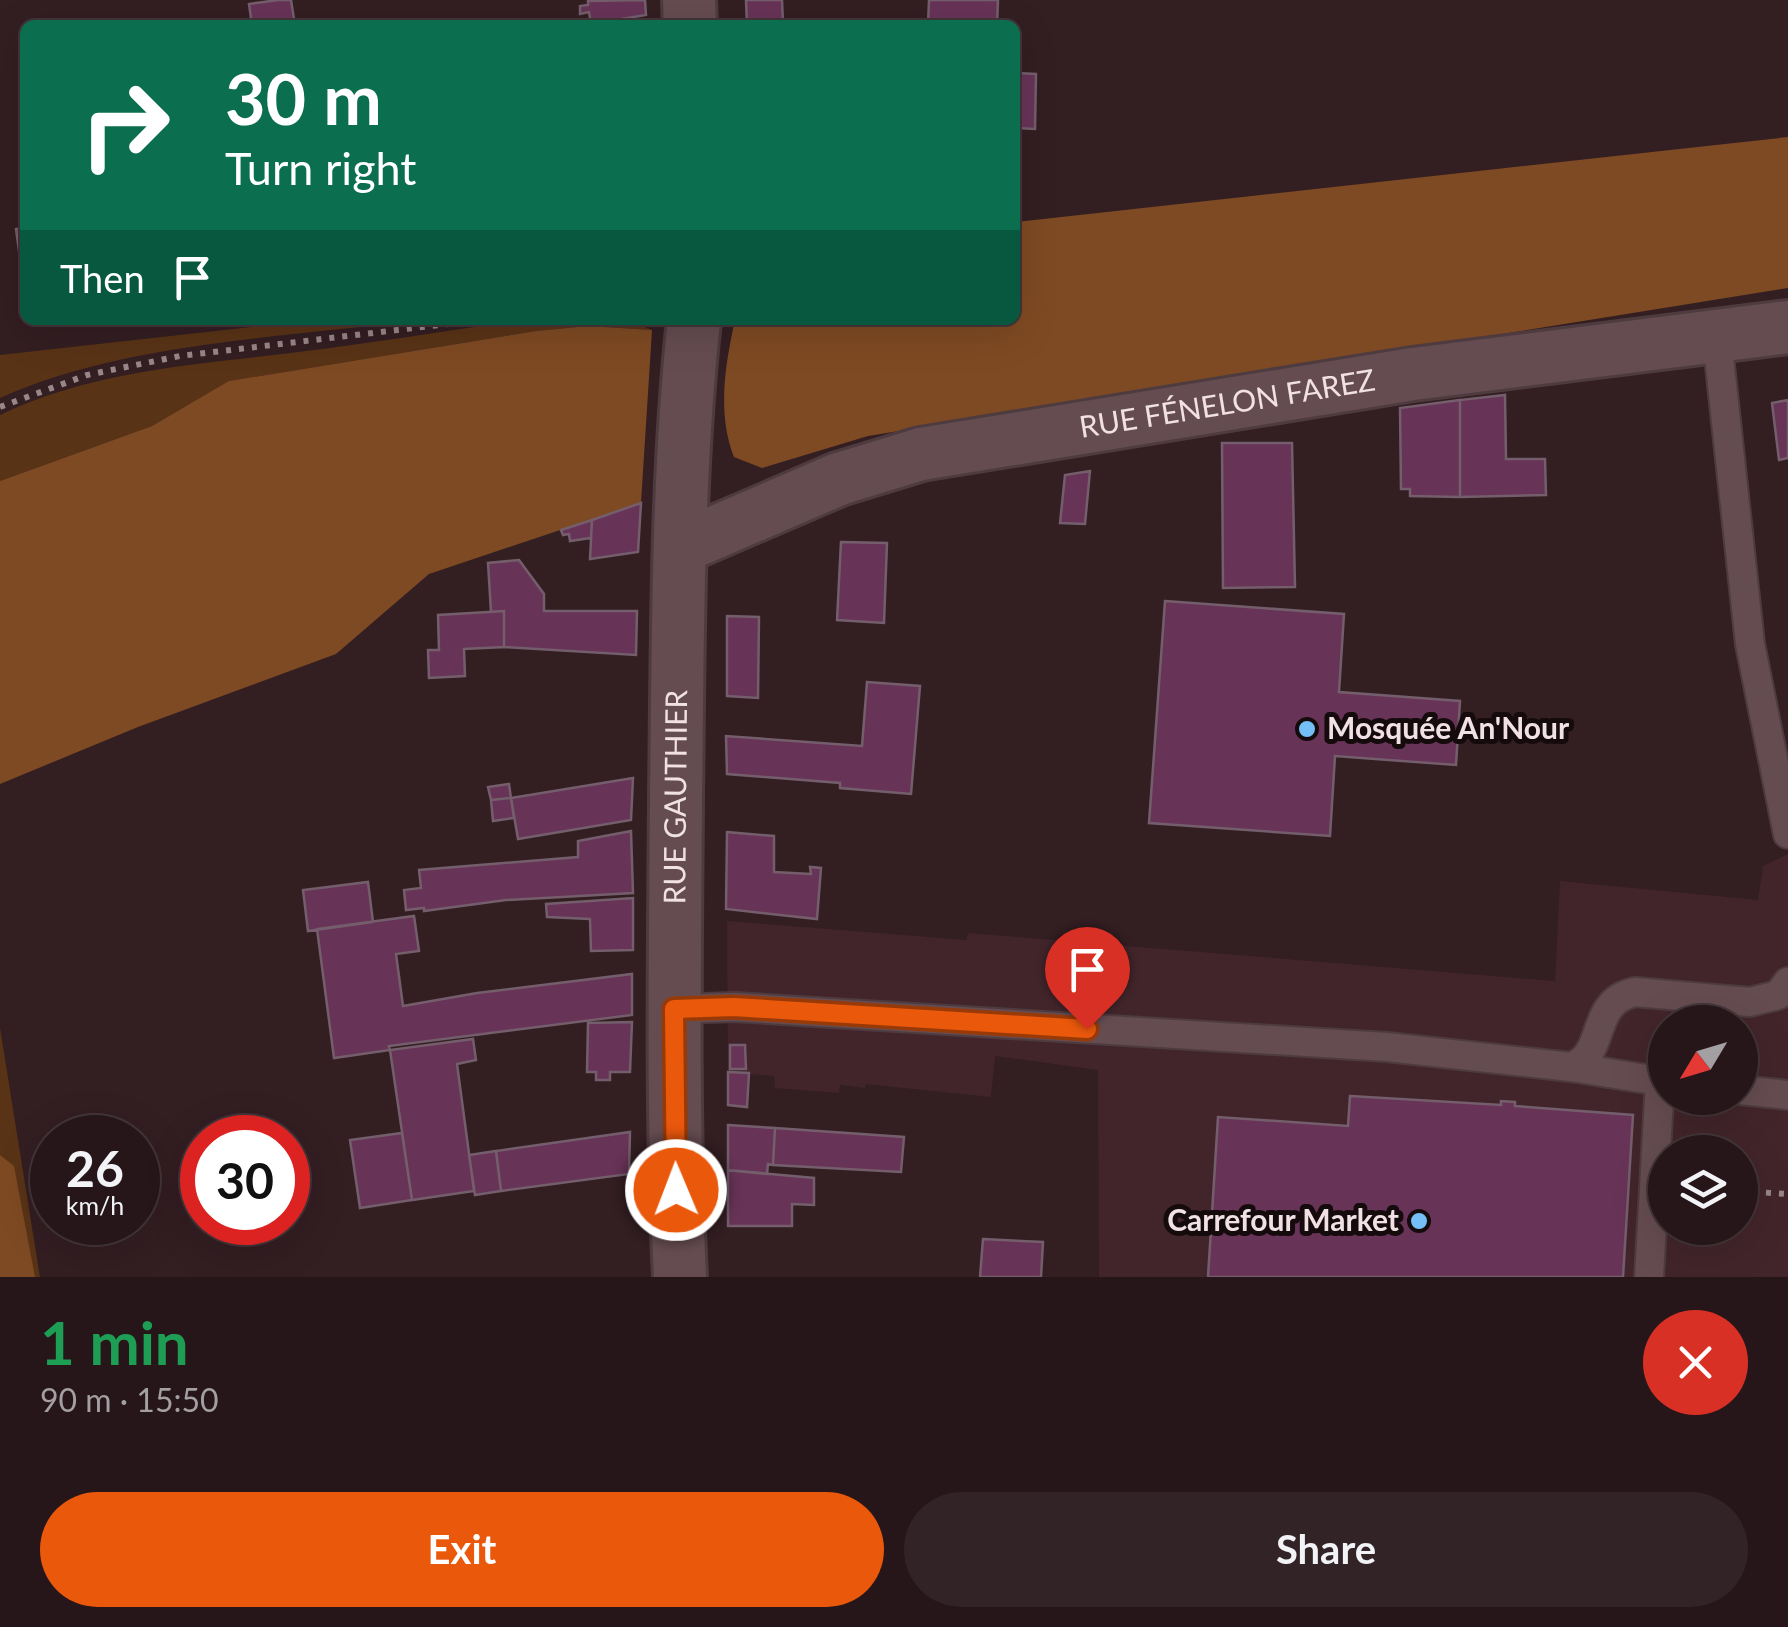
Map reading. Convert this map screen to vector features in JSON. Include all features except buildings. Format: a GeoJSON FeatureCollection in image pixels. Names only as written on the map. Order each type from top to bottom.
{"type":"FeatureCollection","features":[{"type":"Feature","properties":{"kind":"street","name":"RUE GAUTHIER"},"geometry":{"type":"LineString","coordinates":[[680,1277],[674,1009],[681,547],[686,398],[693,325]]}},
{"type":"Feature","properties":{"kind":"street","name":"RUE FÉNELON FAREZ"},"geometry":{"type":"LineString","coordinates":[[681,547],[839,479],[921,454],[1412,374],[1788,328]]}},
{"type":"Feature","properties":{"kind":"lane"},"geometry":{"type":"LineString","coordinates":[[1717,338],[1750,644],[1788,834]]}},
{"type":"Feature","properties":{"kind":"lane"},"geometry":{"type":"LineString","coordinates":[[1571,1067],[1588,1058],[1606,1010],[1614,999],[1625,994],[1750,1002],[1778,995],[1788,982]]}},
{"type":"Feature","properties":{"kind":"lane"},"geometry":{"type":"LineString","coordinates":[[674,1009],[734,1007],[828,1012],[1387,1047],[1571,1067],[1648,1080]]}},
{"type":"Feature","properties":{"kind":"lane"},"geometry":{"type":"LineString","coordinates":[[1758,1092],[1788,1095]]}},
{"type":"Feature","properties":{"kind":"lane"},"geometry":{"type":"LineString","coordinates":[[1649,1277],[1660,1115]]}},
{"type":"Feature","properties":{"kind":"path"},"geometry":{"type":"LineString","coordinates":[[0,407],[46,387],[88,375],[180,356],[439,325]]}},
{"type":"Feature","properties":{"kind":"path"},"geometry":{"type":"LineString","coordinates":[[1758,1192],[1788,1194]]}},
{"type":"Feature","properties":{"kind":"shaded area"},"geometry":{"type":"Polygon","coordinates":[[[1788,137],[1788,288],[868,436],[762,468],[734,457],[724,407],[734,325],[1020,325],[1020,221],[1788,137]]]}},
{"type":"Feature","properties":{"kind":"shaded area"},"geometry":{"type":"Polygon","coordinates":[[[269,325],[374,325],[151,353],[48,379],[0,398],[0,355],[269,325]]]}},
{"type":"Feature","properties":{"kind":"shaded area"},"geometry":{"type":"Polygon","coordinates":[[[489,325],[640,325],[652,330],[588,326],[536,331],[230,381],[152,426],[0,481],[0,415],[36,400],[146,372],[489,325]]]}},
{"type":"Feature","properties":{"kind":"shaded area"},"geometry":{"type":"Polygon","coordinates":[[[588,326],[652,330],[641,503],[429,574],[336,654],[138,727],[0,784],[0,481],[152,426],[229,381],[588,326]]]}},
{"type":"Feature","properties":{"kind":"shaded area"},"geometry":{"type":"Polygon","coordinates":[[[1788,854],[1788,1277],[1099,1277],[1098,1070],[995,1056],[991,1097],[866,1084],[865,1088],[840,1085],[839,1093],[775,1088],[774,1076],[728,1072],[727,921],[966,940],[968,933],[1555,981],[1560,881],[1758,900],[1763,866],[1788,854]]]}},
{"type":"Feature","properties":{"kind":"shaded area"},"geometry":{"type":"Polygon","coordinates":[[[0,1028],[30,1215],[30,1245],[35,1245],[40,1277],[0,1277],[0,1028]]]}},
{"type":"Feature","properties":{"kind":"shaded area"},"geometry":{"type":"Polygon","coordinates":[[[0,1155],[14,1166],[35,1277],[0,1277],[0,1155]]]}},
{"type":"Feature","properties":{"kind":"place","name":"Mosquée An'Nour"},"geometry":{"type":"Point","coordinates":[1307,729]}},
{"type":"Feature","properties":{"kind":"place","name":"Carrefour Market"},"geometry":{"type":"Point","coordinates":[1419,1221]}},
{"type":"Feature","properties":{"kind":"route"},"geometry":{"type":"LineString","coordinates":[[676,1190],[674,1009],[734,1007],[1087,1029]]}}]}
